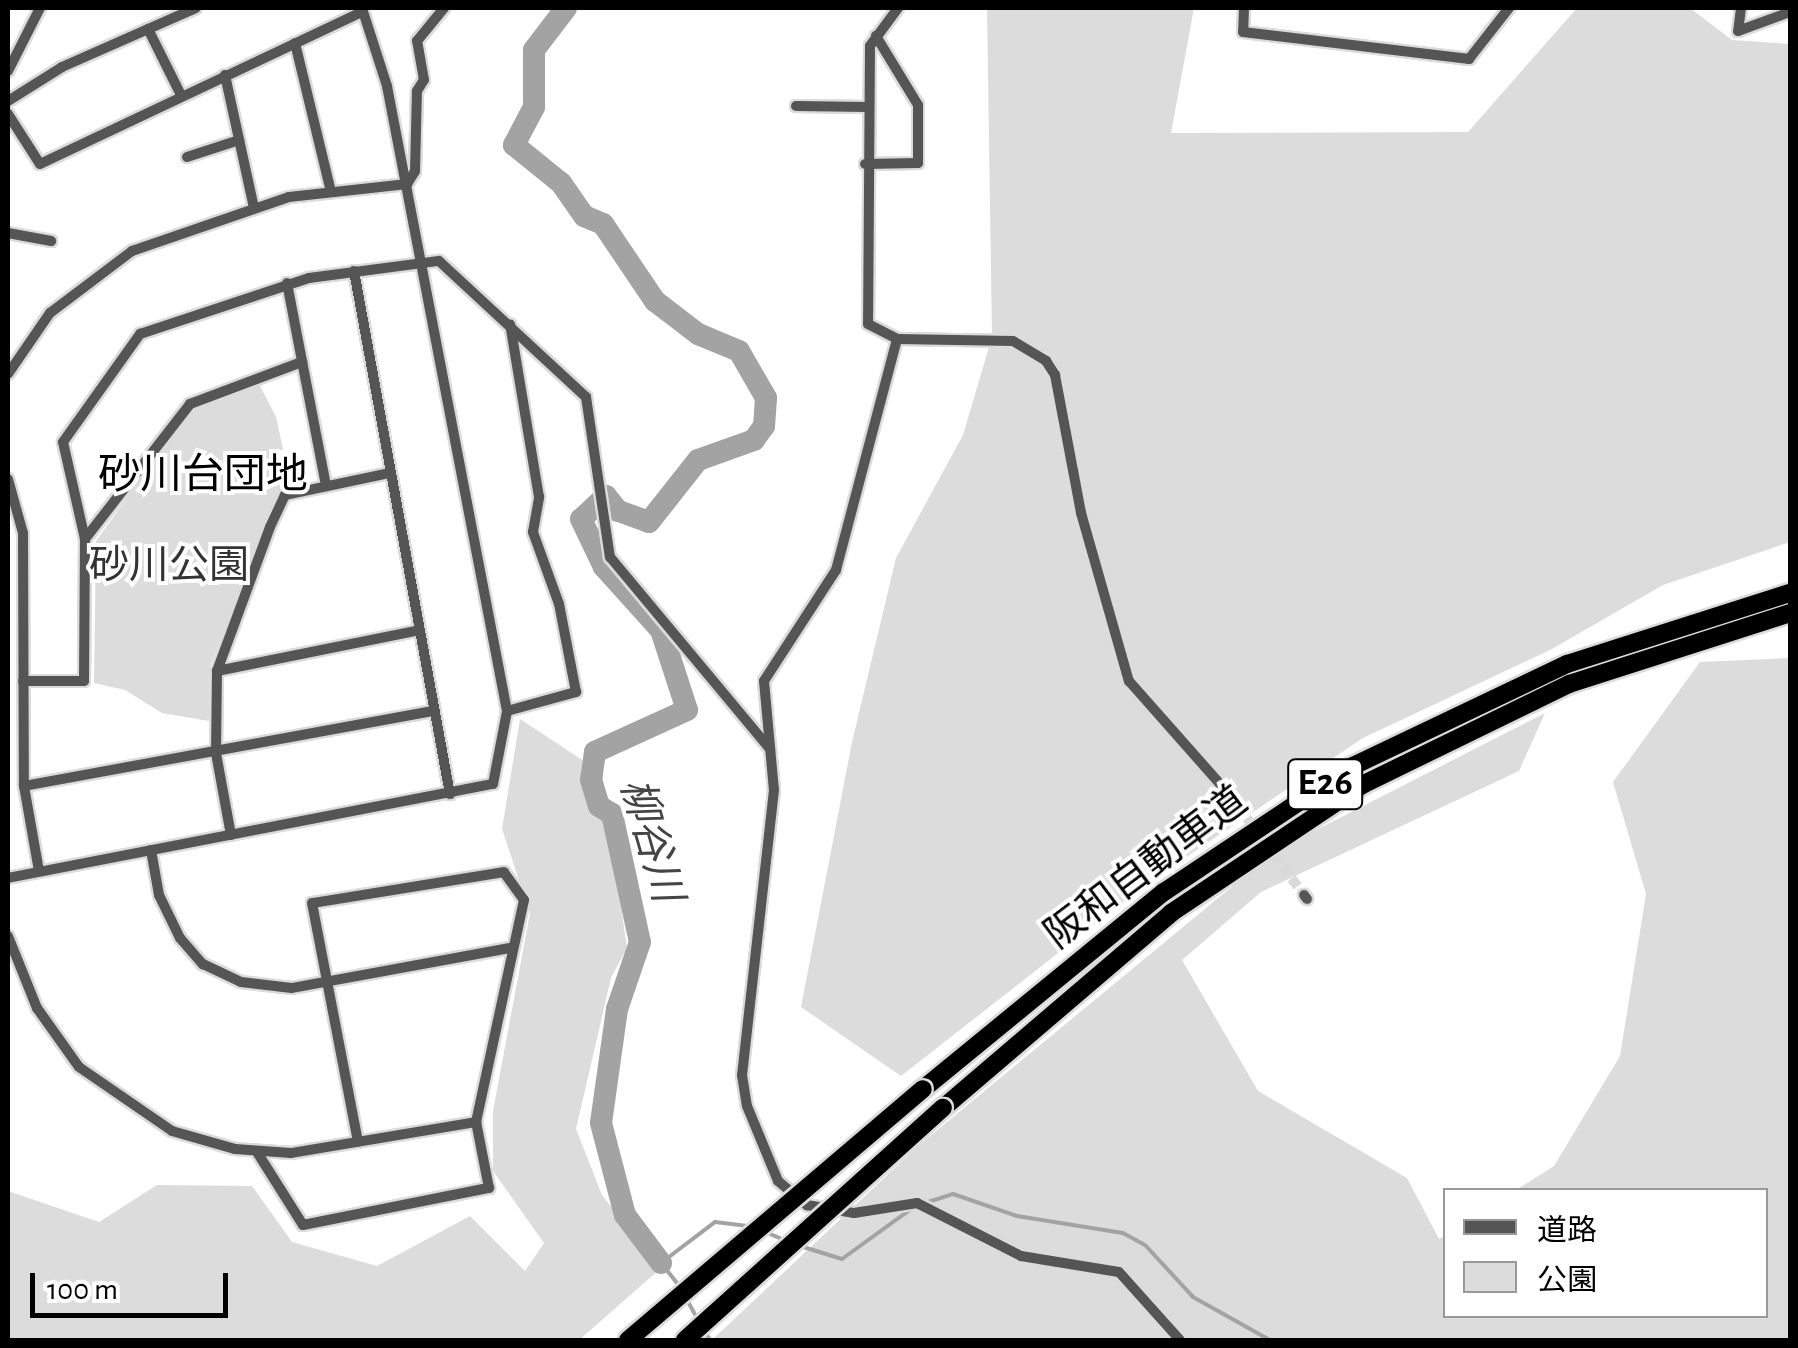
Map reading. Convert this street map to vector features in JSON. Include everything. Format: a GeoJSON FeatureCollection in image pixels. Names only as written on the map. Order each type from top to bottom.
{"type":"FeatureCollection","features":[{"type":"Feature","properties":{"kind":"highway","name":"阪和自動車道"},"geometry":{"type":"LineString","coordinates":[[628,1340],[922,1089],[1164,892],[1354,766],[1567,664],[1790,592]]}},
{"type":"Feature","properties":{"kind":"highway","name":"阪和自動車道"},"geometry":{"type":"LineString","coordinates":[[685,1340],[943,1108],[1171,912],[1362,785],[1568,684],[1790,613]]}},
{"type":"Feature","properties":{"kind":"street"},"geometry":{"type":"LineString","coordinates":[[8,71],[40,8]]}},
{"type":"Feature","properties":{"kind":"street"},"geometry":{"type":"LineString","coordinates":[[8,101],[62,67],[196,8]]}},
{"type":"Feature","properties":{"kind":"street"},"geometry":{"type":"LineString","coordinates":[[407,184],[415,172],[416,91],[424,80],[417,41],[444,8]]}},
{"type":"Feature","properties":{"kind":"street"},"geometry":{"type":"LineString","coordinates":[[898,8],[870,46],[865,164],[868,324],[897,339],[1013,341],[1046,361],[1055,375],[1081,512],[1129,681],[1229,794]]}},
{"type":"Feature","properties":{"kind":"street"},"geometry":{"type":"LineString","coordinates":[[1244,8],[1243,32],[1469,59],[1508,8]]}},
{"type":"Feature","properties":{"kind":"street"},"geometry":{"type":"LineString","coordinates":[[1741,8],[1738,32],[1790,12]]}},
{"type":"Feature","properties":{"kind":"street"},"geometry":{"type":"LineString","coordinates":[[8,114],[40,164],[362,9],[387,86],[507,711],[493,784],[8,878]]}},
{"type":"Feature","properties":{"kind":"street"},"geometry":{"type":"LineString","coordinates":[[148,29],[181,95]]}},
{"type":"Feature","properties":{"kind":"street"},"geometry":{"type":"LineString","coordinates":[[865,164],[918,162],[918,106],[876,36]]}},
{"type":"Feature","properties":{"kind":"street"},"geometry":{"type":"LineString","coordinates":[[295,43],[331,192]]}},
{"type":"Feature","properties":{"kind":"street"},"geometry":{"type":"LineString","coordinates":[[225,75],[254,208]]}},
{"type":"Feature","properties":{"kind":"street"},"geometry":{"type":"LineString","coordinates":[[796,106],[867,107]]}},
{"type":"Feature","properties":{"kind":"street"},"geometry":{"type":"LineString","coordinates":[[187,157],[239,140]]}},
{"type":"Feature","properties":{"kind":"street"},"geometry":{"type":"LineString","coordinates":[[8,374],[13,354],[50,312],[132,251],[254,208],[331,192],[407,184]]}},
{"type":"Feature","properties":{"kind":"street"},"geometry":{"type":"LineString","coordinates":[[8,233],[51,242]]}},
{"type":"Feature","properties":{"kind":"street"},"geometry":{"type":"LineString","coordinates":[[23,682],[84,681],[85,539],[63,442],[140,334],[287,284],[439,261],[586,396],[610,557],[770,749]]}},
{"type":"Feature","properties":{"kind":"street"},"geometry":{"type":"LineString","coordinates":[[354,271],[416,632],[450,794]]}},
{"type":"Feature","properties":{"kind":"street"},"geometry":{"type":"LineString","coordinates":[[287,284],[326,485]]}},
{"type":"Feature","properties":{"kind":"street"},"geometry":{"type":"LineString","coordinates":[[507,711],[576,692],[559,604],[533,532],[540,497],[510,324]]}},
{"type":"Feature","properties":{"kind":"street"},"geometry":{"type":"LineString","coordinates":[[897,339],[836,570],[764,681],[774,790],[742,1076],[758,1140],[778,1181],[807,1206],[854,1213],[917,1203],[1021,1256],[1119,1272],[1180,1340]]}},
{"type":"Feature","properties":{"kind":"street"},"geometry":{"type":"LineString","coordinates":[[85,539],[190,404],[302,362]]}},
{"type":"Feature","properties":{"kind":"street"},"geometry":{"type":"LineString","coordinates":[[230,836],[216,753],[217,671],[285,494],[389,473]]}},
{"type":"Feature","properties":{"kind":"street"},"geometry":{"type":"LineString","coordinates":[[8,480],[23,533],[24,786],[40,871]]}},
{"type":"Feature","properties":{"kind":"street"},"geometry":{"type":"LineString","coordinates":[[217,671],[416,632]]}},
{"type":"Feature","properties":{"kind":"street"},"geometry":{"type":"LineString","coordinates":[[24,786],[433,710]]}},
{"type":"Feature","properties":{"kind":"street"},"geometry":{"type":"LineString","coordinates":[[151,850],[159,895],[180,938],[204,964],[259,986],[326,983],[510,948]]}},
{"type":"Feature","properties":{"kind":"street"},"geometry":{"type":"LineString","coordinates":[[257,1152],[303,1225],[488,1188],[476,1122],[510,948],[524,900],[504,872],[312,904],[358,1142]]}},
{"type":"Feature","properties":{"kind":"street"},"geometry":{"type":"LineString","coordinates":[[8,936],[36,1008],[80,1067],[172,1131],[257,1152],[358,1142],[476,1122]]}},
{"type":"Feature","properties":{"kind":"green space"},"geometry":{"type":"Polygon","coordinates":[[[987,8],[1194,8],[1171,133],[1468,132],[1577,8],[1690,8],[1732,40],[1790,44],[1790,542],[1663,585],[1552,649],[1363,738],[1149,882],[901,1076],[801,1007],[852,742],[896,558],[963,435],[992,337],[987,8]]]}},
{"type":"Feature","properties":{"kind":"green space","name":"砂川公園"},"geometry":{"type":"Polygon","coordinates":[[[259,384],[276,417],[283,449],[273,455],[282,487],[210,666],[209,721],[162,713],[125,690],[94,683],[96,541],[192,407],[259,384]]]}},
{"type":"Feature","properties":{"kind":"green space"},"geometry":{"type":"Polygon","coordinates":[[[1790,658],[1790,1340],[712,1340],[918,1146],[1275,851],[1545,713],[1519,771],[1261,892],[1182,960],[1258,1091],[1407,1178],[1439,1239],[1443,1237],[1443,1318],[1768,1318],[1768,1188],[1519,1188],[1554,1166],[1620,1056],[1646,894],[1613,782],[1700,662],[1790,658]]]}},
{"type":"Feature","properties":{"kind":"green space"},"geometry":{"type":"Polygon","coordinates":[[[520,719],[602,773],[627,948],[611,978],[576,1129],[602,1195],[660,1269],[579,1340],[8,1340],[8,1191],[99,1222],[157,1185],[252,1186],[292,1242],[377,1266],[470,1216],[525,1271],[544,1243],[493,1171],[493,1111],[530,913],[502,829],[520,719]]]}},
{"type":"Feature","properties":{"kind":"waterway","name":"柳谷川"},"geometry":{"type":"LineString","coordinates":[[566,8],[534,50],[534,107],[514,145],[561,183],[584,216],[603,224],[655,301],[698,334],[739,351],[766,398],[764,426],[754,440],[698,460],[649,522],[618,511],[606,496],[581,519],[604,567],[661,630],[687,710],[595,752],[591,780],[599,806],[612,814],[640,942],[617,1009],[601,1123],[625,1215],[661,1263]]}},
{"type":"Feature","properties":{"kind":"waterway"},"geometry":{"type":"LineString","coordinates":[[925,1203],[953,1194],[1017,1216],[1123,1233],[1146,1246],[1193,1297],[1270,1340]]}},
{"type":"Feature","properties":{"kind":"waterway"},"geometry":{"type":"LineString","coordinates":[[800,1246],[842,1259],[911,1209]]}},
{"type":"Feature","properties":{"kind":"waterway"},"geometry":{"type":"LineString","coordinates":[[680,1287],[661,1263],[715,1222],[750,1226]]}},
{"type":"Feature","properties":{"kind":"waterway"},"geometry":{"type":"LineString","coordinates":[[763,1231],[787,1241]]}},
{"type":"Feature","properties":{"kind":"waterway"},"geometry":{"type":"LineString","coordinates":[[687,1300],[699,1322]]}},
{"type":"Feature","properties":{"kind":"waterway"},"geometry":{"type":"LineString","coordinates":[[704,1330],[710,1340]]}},
{"type":"Feature","properties":{"kind":"tunnel"},"geometry":{"type":"LineString","coordinates":[[1229,794],[1304,895]]}},
{"type":"Feature","properties":{"kind":"district","name":"砂川台団地"},"geometry":{"type":"Point","coordinates":[203,475]}}]}
